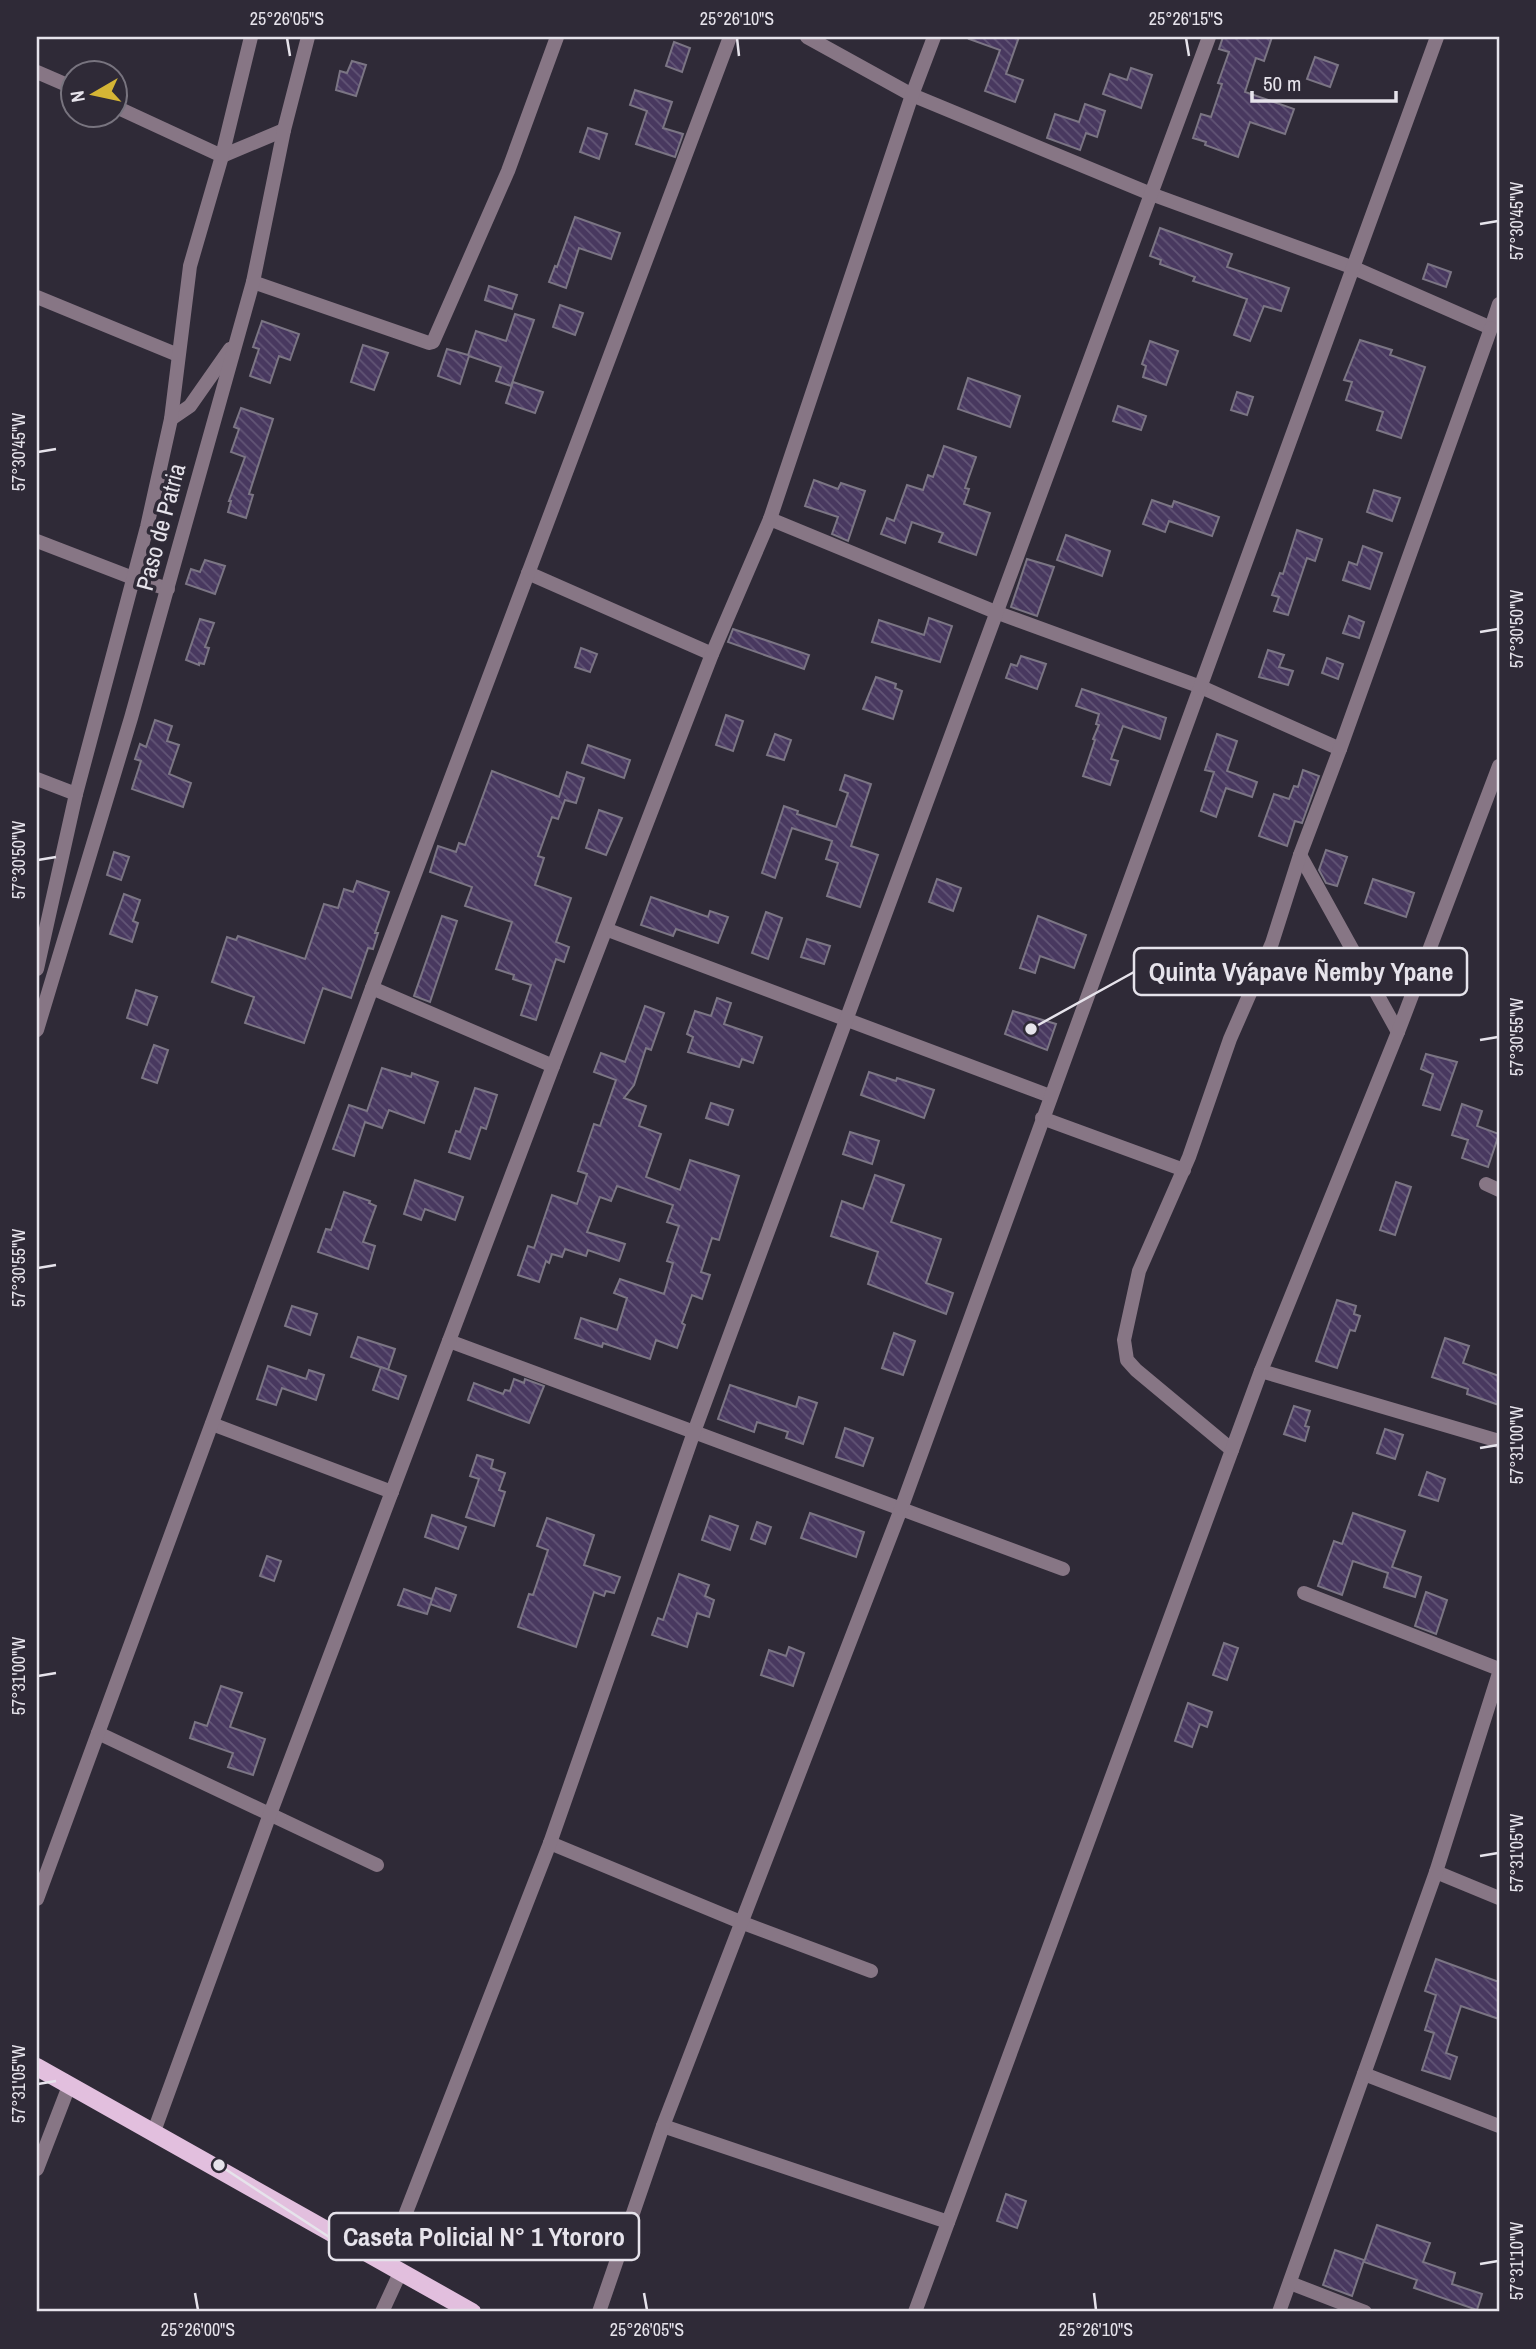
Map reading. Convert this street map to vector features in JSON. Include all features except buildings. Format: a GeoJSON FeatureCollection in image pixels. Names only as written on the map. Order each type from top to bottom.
{"type":"FeatureCollection","features":[{"type":"Feature","properties":{"kind":"main road"},"geometry":{"type":"LineString","coordinates":[[37,2067],[472,2312]]}},
{"type":"Feature","properties":{"kind":"street","name":"Paso de Patria"},"geometry":{"type":"LineString","coordinates":[[37,968],[76,794],[147,527],[171,419],[190,266],[222,156],[251,37]]}},
{"type":"Feature","properties":{"kind":"street","name":"Paso de Patria"},"geometry":{"type":"LineString","coordinates":[[38,1027],[168,589],[253,282],[284,130],[308,37]]}},
{"type":"Feature","properties":{"kind":"street"},"geometry":{"type":"LineString","coordinates":[[253,282],[357,319],[429,343],[433,342],[508,171],[557,37]]}},
{"type":"Feature","properties":{"kind":"street"},"geometry":{"type":"LineString","coordinates":[[37,1899],[372,988],[730,37]]}},
{"type":"Feature","properties":{"kind":"street"},"geometry":{"type":"LineString","coordinates":[[807,37],[912,95],[1151,194],[1354,268],[1491,328]]}},
{"type":"Feature","properties":{"kind":"street"},"geometry":{"type":"LineString","coordinates":[[153,2134],[270,1814],[554,1066],[712,654],[770,519],[912,95],[934,37]]}},
{"type":"Feature","properties":{"kind":"street"},"geometry":{"type":"LineString","coordinates":[[382,2312],[393,2269],[550,1843],[694,1432],[1209,37]]}},
{"type":"Feature","properties":{"kind":"street"},"geometry":{"type":"LineString","coordinates":[[599,2312],[663,2126],[901,1509],[1437,37]]}},
{"type":"Feature","properties":{"kind":"street"},"geometry":{"type":"LineString","coordinates":[[37,72],[60,82]]}},
{"type":"Feature","properties":{"kind":"street"},"geometry":{"type":"LineString","coordinates":[[130,113],[222,156],[284,130]]}},
{"type":"Feature","properties":{"kind":"street"},"geometry":{"type":"LineString","coordinates":[[37,297],[178,355]]}},
{"type":"Feature","properties":{"kind":"street"},"geometry":{"type":"LineString","coordinates":[[1232,1450],[1127,1360],[1124,1340],[1139,1270],[1184,1170],[1230,1039],[1272,943],[1300,855],[1499,304]]}},
{"type":"Feature","properties":{"kind":"street"},"geometry":{"type":"LineString","coordinates":[[171,419],[190,406],[235,342]]}},
{"type":"Feature","properties":{"kind":"street"},"geometry":{"type":"LineString","coordinates":[[770,519],[998,613],[1200,687],[1340,749]]}},
{"type":"Feature","properties":{"kind":"street"},"geometry":{"type":"LineString","coordinates":[[37,541],[168,589]]}},
{"type":"Feature","properties":{"kind":"street"},"geometry":{"type":"LineString","coordinates":[[528,573],[712,654]]}},
{"type":"Feature","properties":{"kind":"street"},"geometry":{"type":"LineString","coordinates":[[915,2312],[1261,1371],[1398,1032],[1499,766]]}},
{"type":"Feature","properties":{"kind":"street"},"geometry":{"type":"LineString","coordinates":[[37,779],[76,794]]}},
{"type":"Feature","properties":{"kind":"street"},"geometry":{"type":"LineString","coordinates":[[1300,855],[1398,1032]]}},
{"type":"Feature","properties":{"kind":"street"},"geometry":{"type":"LineString","coordinates":[[608,930],[1050,1096]]}},
{"type":"Feature","properties":{"kind":"street"},"geometry":{"type":"LineString","coordinates":[[372,988],[554,1066]]}},
{"type":"Feature","properties":{"kind":"street","name":"Paso de Patria"},"geometry":{"type":"LineString","coordinates":[[37,1003],[38,1027]]}},
{"type":"Feature","properties":{"kind":"street"},"geometry":{"type":"LineString","coordinates":[[1042,1118],[1184,1170]]}},
{"type":"Feature","properties":{"kind":"street"},"geometry":{"type":"LineString","coordinates":[[449,1341],[1063,1569]]}},
{"type":"Feature","properties":{"kind":"street"},"geometry":{"type":"LineString","coordinates":[[1261,1371],[1499,1441]]}},
{"type":"Feature","properties":{"kind":"street"},"geometry":{"type":"LineString","coordinates":[[212,1424],[392,1492]]}},
{"type":"Feature","properties":{"kind":"street"},"geometry":{"type":"LineString","coordinates":[[1279,2312],[1436,1872],[1499,1671],[1304,1593]]}},
{"type":"Feature","properties":{"kind":"street"},"geometry":{"type":"LineString","coordinates":[[98,1733],[377,1865]]}},
{"type":"Feature","properties":{"kind":"street"},"geometry":{"type":"LineString","coordinates":[[550,1843],[743,1923],[871,1971]]}},
{"type":"Feature","properties":{"kind":"street"},"geometry":{"type":"LineString","coordinates":[[1436,1872],[1499,1898]]}},
{"type":"Feature","properties":{"kind":"street"},"geometry":{"type":"LineString","coordinates":[[1364,2074],[1499,2126]]}},
{"type":"Feature","properties":{"kind":"street"},"geometry":{"type":"LineString","coordinates":[[37,2169],[69,2086]]}},
{"type":"Feature","properties":{"kind":"street"},"geometry":{"type":"LineString","coordinates":[[663,2126],[948,2222]]}},
{"type":"Feature","properties":{"kind":"street"},"geometry":{"type":"LineString","coordinates":[[1290,2283],[1365,2312]]}},
{"type":"Feature","properties":{"kind":"place","name":"Quinta Vy´apave Ñemby Ypane"},"geometry":{"type":"Point","coordinates":[1031,1029]}},
{"type":"Feature","properties":{"kind":"place","name":"Caseta Policial N° 1 Ytororo"},"geometry":{"type":"Point","coordinates":[219,2165]}}]}
